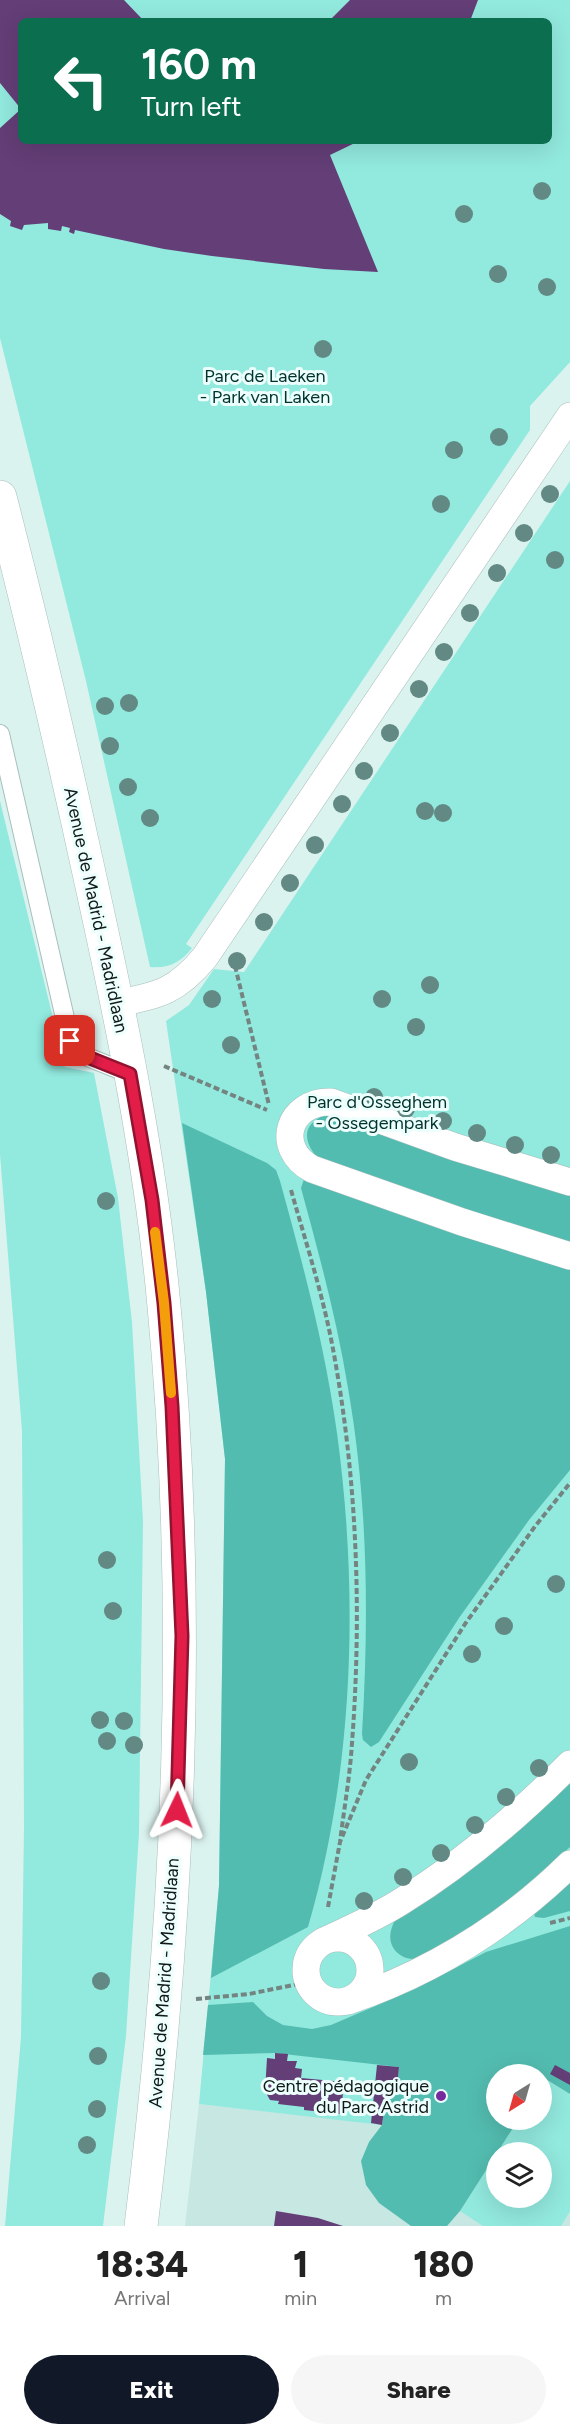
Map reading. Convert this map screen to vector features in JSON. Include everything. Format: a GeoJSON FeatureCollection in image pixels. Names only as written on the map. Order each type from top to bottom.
{"type":"FeatureCollection","features":[{"type":"Feature","properties":{"kind":"street"},"geometry":{"type":"LineString","coordinates":[[118,1003],[153,997],[180,984],[205,957],[570,416]]}},
{"type":"Feature","properties":{"kind":"street","name":"Avenue de Madrid - Madridlaan"},"geometry":{"type":"LineString","coordinates":[[0,497],[71,792],[118,1003],[152,1200],[164,1303],[180,1553],[182,1636],[177,1810],[164,2002],[152,2137],[141,2226]]}},
{"type":"Feature","properties":{"kind":"street"},"geometry":{"type":"LineString","coordinates":[[570,1182],[455,1147],[331,1102],[309,1105],[293,1121],[290,1133],[290,1144],[295,1155],[312,1169],[462,1222],[570,1256]]}},
{"type":"Feature","properties":{"kind":"street"},"geometry":{"type":"LineString","coordinates":[[570,1764],[475,1851],[442,1876],[369,1920],[316,1946],[306,1963],[308,1982],[320,1997],[338,2003],[381,1989],[449,1957],[488,1932],[570,1864]]}},
{"type":"Feature","properties":{"kind":"street"},"geometry":{"type":"LineString","coordinates":[[324,1941],[341,1938],[350,1940],[365,1952],[369,1961],[369,1980],[365,1989],[348,2001]]}},
{"type":"Feature","properties":{"kind":"lane"},"geometry":{"type":"LineString","coordinates":[[0,734],[70,1041],[80,1054],[130,1074]]}},
{"type":"Feature","properties":{"kind":"path"},"geometry":{"type":"LineString","coordinates":[[164,1066],[271,1112],[225,926]]}},
{"type":"Feature","properties":{"kind":"path"},"geometry":{"type":"LineString","coordinates":[[288,1179],[333,1348],[346,1432],[357,1578],[357,1650],[352,1744],[340,1842],[324,1941]]}},
{"type":"Feature","properties":{"kind":"path"},"geometry":{"type":"LineString","coordinates":[[340,1842],[366,1780],[431,1674],[499,1574],[570,1483]]}},
{"type":"Feature","properties":{"kind":"path"},"geometry":{"type":"LineString","coordinates":[[164,2002],[249,1994],[308,1982]]}},
{"type":"Feature","properties":{"kind":"shaded area"},"geometry":{"type":"Polygon","coordinates":[[[326,1115],[332,1115],[570,1194],[570,1243],[465,1211],[321,1161],[311,1148],[307,1135],[311,1124],[326,1115]]]}},
{"type":"Feature","properties":{"kind":"shaded area"},"geometry":{"type":"Polygon","coordinates":[[[182,1123],[267,1163],[276,1170],[305,1275],[326,1369],[337,1433],[348,1556],[350,1619],[343,1744],[335,1806],[308,1927],[211,1978],[219,1886],[225,1459],[206,1292],[182,1123]]]}},
{"type":"Feature","properties":{"kind":"shaded area"},"geometry":{"type":"Polygon","coordinates":[[[304,1179],[570,1268],[570,1470],[529,1520],[459,1618],[379,1742],[371,1747],[363,1740],[362,1734],[366,1647],[365,1560],[355,1431],[333,1312],[301,1188],[304,1179]]]}},
{"type":"Feature","properties":{"kind":"shaded area"},"geometry":{"type":"Polygon","coordinates":[[[570,1783],[570,1847],[494,1911],[448,1944],[428,1955],[413,1959],[402,1956],[396,1951],[390,1939],[394,1922],[520,1828],[570,1783]]]}},
{"type":"Feature","properties":{"kind":"shaded area"},"geometry":{"type":"Polygon","coordinates":[[[570,1878],[570,1911],[544,1918],[535,1917],[534,1913],[570,1878]]]}},
{"type":"Feature","properties":{"kind":"shaded area"},"geometry":{"type":"Polygon","coordinates":[[[570,1926],[570,2094],[552,2083],[552,2064],[486,2064],[486,2130],[512,2130],[504,2142],[486,2142],[486,2170],[460,2211],[447,2226],[411,2226],[379,2203],[366,2185],[361,2161],[369,2142],[382,2125],[387,2088],[397,2086],[399,2067],[275,2053],[203,2055],[208,2005],[253,2002],[267,2016],[283,2025],[312,2029],[331,2025],[415,1989],[486,1952],[570,1926]]]}},
{"type":"Feature","properties":{"kind":"shaded area","name":"Centre pédagogique du Parc Astrid"},"geometry":{"type":"Polygon","coordinates":[[[570,1955],[570,2226],[185,2226],[199,2104],[382,2124],[570,1955]]]}},
{"type":"Feature","properties":{"kind":"green space","name":"Parc de Laeken - Park van Laken"},"geometry":{"type":"Polygon","coordinates":[[[0,0],[570,0],[570,362],[530,406],[530,430],[186,944],[192,948],[179,961],[169,966],[150,967],[86,681],[0,338],[0,0]]]}},
{"type":"Feature","properties":{"kind":"green space","name":"Parc d'Osseghem - Ossegempark"},"geometry":{"type":"Polygon","coordinates":[[[570,481],[570,1955],[397,2087],[387,2088],[382,2125],[199,2104],[219,1886],[225,1459],[206,1292],[166,1021],[189,1005],[214,969],[244,972],[570,481]]]}},
{"type":"Feature","properties":{"kind":"green space"},"geometry":{"type":"Polygon","coordinates":[[[0,801],[65,1067],[94,1073],[118,1198],[132,1322],[143,1521],[139,1833],[126,2036],[103,2226],[5,2226],[21,2037],[24,1826],[22,1431],[0,1154],[0,801]]]}},
{"type":"Feature","properties":{"kind":"green space"},"geometry":{"type":"Polygon","coordinates":[[[552,2083],[570,2094],[570,2211],[561,2226],[483,2226],[460,2211],[486,2169],[486,2208],[552,2208],[552,2142],[504,2142],[511,2130],[552,2130],[552,2083]]]}},
{"type":"Feature","properties":{"kind":"building"},"geometry":{"type":"Polygon","coordinates":[[[0,0],[124,0],[141,18],[18,18],[18,105],[0,83],[0,0]]]}},
{"type":"Feature","properties":{"kind":"building"},"geometry":{"type":"Polygon","coordinates":[[[350,0],[478,0],[471,18],[332,18],[350,0]]]}},
{"type":"Feature","properties":{"kind":"building"},"geometry":{"type":"Polygon","coordinates":[[[18,112],[18,144],[353,144],[330,155],[378,272],[324,269],[164,249],[75,230],[74,234],[69,232],[70,228],[62,226],[61,231],[48,229],[48,223],[24,225],[22,230],[10,226],[11,221],[0,214],[0,128],[18,112]]]}},
{"type":"Feature","properties":{"kind":"building"},"geometry":{"type":"Polygon","coordinates":[[[275,2053],[288,2054],[287,2061],[297,2061],[295,2068],[302,2069],[301,2078],[344,2082],[341,2114],[304,2110],[304,2107],[278,2104],[279,2101],[270,2100],[265,2091],[267,2058],[275,2059],[275,2053]]]}},
{"type":"Feature","properties":{"kind":"building"},"geometry":{"type":"Polygon","coordinates":[[[377,2065],[399,2067],[397,2087],[387,2088],[382,2125],[371,2123],[377,2065]]]}},
{"type":"Feature","properties":{"kind":"building"},"geometry":{"type":"Polygon","coordinates":[[[555,2065],[570,2073],[570,2085],[552,2075],[555,2065]]]}},
{"type":"Feature","properties":{"kind":"building"},"geometry":{"type":"Polygon","coordinates":[[[276,2211],[318,2218],[343,2226],[274,2226],[276,2211]]]}},
{"type":"Feature","properties":{"kind":"slow traffic"},"geometry":{"type":"LineString","coordinates":[[155,1232],[164,1303],[171,1393]]}},
{"type":"Feature","properties":{"kind":"place","name":"Centre pédagogique du Parc Astrid"},"geometry":{"type":"Point","coordinates":[441,2096]}},
{"type":"Feature","properties":{"kind":"route"},"geometry":{"type":"LineString","coordinates":[[70,1041],[80,1054],[130,1074],[152,1200],[166,1323],[180,1553],[182,1636],[177,1810]]}}]}
